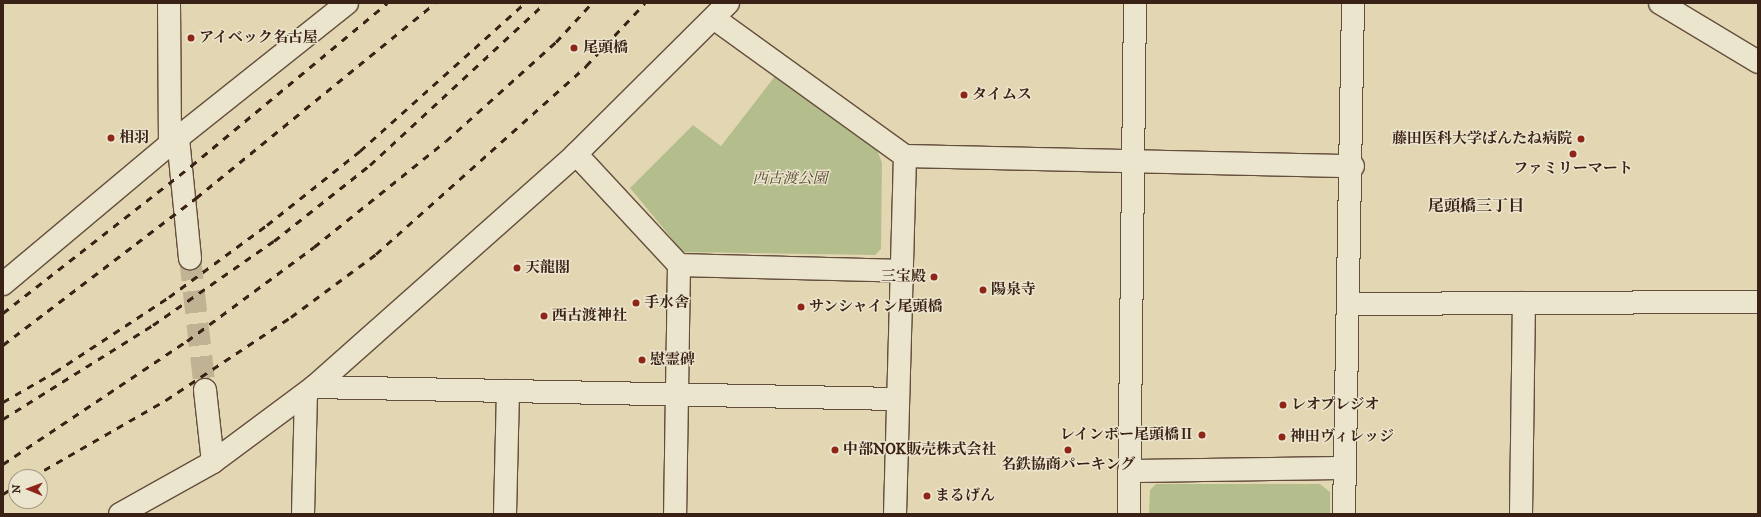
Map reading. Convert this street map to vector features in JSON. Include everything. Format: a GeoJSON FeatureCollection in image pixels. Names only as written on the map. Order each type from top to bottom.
{"type":"FeatureCollection","features":[{"type":"Feature","properties":{"kind":"street"},"geometry":{"type":"LineString","coordinates":[[169,3],[174,141],[190,258]]}},
{"type":"Feature","properties":{"kind":"street"},"geometry":{"type":"LineString","coordinates":[[3,284],[174,141],[347,3]]}},
{"type":"Feature","properties":{"kind":"street"},"geometry":{"type":"LineString","coordinates":[[1129,514],[1135,3]]}},
{"type":"Feature","properties":{"kind":"street"},"geometry":{"type":"LineString","coordinates":[[1344,514],[1353,166],[1353,3]]}},
{"type":"Feature","properties":{"kind":"street"},"geometry":{"type":"LineString","coordinates":[[1660,3],[1758,62]]}},
{"type":"Feature","properties":{"kind":"street"},"geometry":{"type":"LineString","coordinates":[[120,514],[213,462],[310,390],[576,154],[721,11],[905,156],[1353,166]]}},
{"type":"Feature","properties":{"kind":"street"},"geometry":{"type":"LineString","coordinates":[[576,154],[679,265],[675,514]]}},
{"type":"Feature","properties":{"kind":"street"},"geometry":{"type":"LineString","coordinates":[[895,514],[905,156]]}},
{"type":"Feature","properties":{"kind":"street"},"geometry":{"type":"LineString","coordinates":[[679,265],[902,271]]}},
{"type":"Feature","properties":{"kind":"street"},"geometry":{"type":"LineString","coordinates":[[1349,304],[1758,302]]}},
{"type":"Feature","properties":{"kind":"street"},"geometry":{"type":"LineString","coordinates":[[1521,514],[1524,303]]}},
{"type":"Feature","properties":{"kind":"street"},"geometry":{"type":"LineString","coordinates":[[205,390],[213,462]]}},
{"type":"Feature","properties":{"kind":"street"},"geometry":{"type":"LineString","coordinates":[[310,390],[508,391],[898,399]]}},
{"type":"Feature","properties":{"kind":"street"},"geometry":{"type":"LineString","coordinates":[[303,514],[310,390]]}},
{"type":"Feature","properties":{"kind":"street"},"geometry":{"type":"LineString","coordinates":[[505,514],[508,391]]}},
{"type":"Feature","properties":{"kind":"street"},"geometry":{"type":"LineString","coordinates":[[1129,471],[1345,468]]}},
{"type":"Feature","properties":{"kind":"green space","name":"西古渡公園"},"geometry":{"type":"Polygon","coordinates":[[[776,75],[877,150],[882,163],[881,249],[875,255],[683,252],[630,188],[693,125],[721,146],[776,75]]]}},
{"type":"Feature","properties":{"kind":"green space"},"geometry":{"type":"Polygon","coordinates":[[[1156,484],[1320,484],[1330,492],[1330,514],[1149,514],[1150,490],[1156,484]]]}},
{"type":"Feature","properties":{"kind":"tunnel"},"geometry":{"type":"LineString","coordinates":[[190,258],[205,390]]}},
{"type":"Feature","properties":{"kind":"railway"},"geometry":{"type":"LineString","coordinates":[[3,313],[191,166],[387,3]]}},
{"type":"Feature","properties":{"kind":"railway"},"geometry":{"type":"LineString","coordinates":[[3,345],[196,198],[435,3]]}},
{"type":"Feature","properties":{"kind":"railway"},"geometry":{"type":"LineString","coordinates":[[3,402],[55,372],[169,297],[267,225],[360,151],[525,3]]}},
{"type":"Feature","properties":{"kind":"railway"},"geometry":{"type":"LineString","coordinates":[[3,419],[153,325],[274,241],[370,165],[545,3]]}},
{"type":"Feature","properties":{"kind":"railway"},"geometry":{"type":"LineString","coordinates":[[3,464],[187,341],[314,247],[446,141],[556,42],[592,3]]}},
{"type":"Feature","properties":{"kind":"railway"},"geometry":{"type":"LineString","coordinates":[[46,469],[166,400],[291,317],[376,254],[586,66],[645,3]]}},
{"type":"Feature","properties":{"kind":"railway"},"geometry":{"type":"LineString","coordinates":[[3,494],[8,491]]}},
{"type":"Feature","properties":{"kind":"place","name":"アイベック名古屋"},"geometry":{"type":"Point","coordinates":[191,38]}},
{"type":"Feature","properties":{"kind":"place","name":"尾頭橋"},"geometry":{"type":"Point","coordinates":[574,48]}},
{"type":"Feature","properties":{"kind":"place","name":"タイムス"},"geometry":{"type":"Point","coordinates":[964,95]}},
{"type":"Feature","properties":{"kind":"place","name":"相羽"},"geometry":{"type":"Point","coordinates":[111,138]}},
{"type":"Feature","properties":{"kind":"place","name":"藤田医科大学ばんたね病院"},"geometry":{"type":"Point","coordinates":[1581,139]}},
{"type":"Feature","properties":{"kind":"place","name":"ファミリーマート"},"geometry":{"type":"Point","coordinates":[1573,154]}},
{"type":"Feature","properties":{"kind":"place","name":"天龍閣"},"geometry":{"type":"Point","coordinates":[517,268]}},
{"type":"Feature","properties":{"kind":"place","name":"三宝殿"},"geometry":{"type":"Point","coordinates":[934,277]}},
{"type":"Feature","properties":{"kind":"place","name":"陽泉寺"},"geometry":{"type":"Point","coordinates":[983,290]}},
{"type":"Feature","properties":{"kind":"place","name":"手水舎"},"geometry":{"type":"Point","coordinates":[636,303]}},
{"type":"Feature","properties":{"kind":"place","name":"サンシャイン尾頭橋"},"geometry":{"type":"Point","coordinates":[801,307]}},
{"type":"Feature","properties":{"kind":"place","name":"西古渡神社"},"geometry":{"type":"Point","coordinates":[544,316]}},
{"type":"Feature","properties":{"kind":"place","name":"慰霊碑"},"geometry":{"type":"Point","coordinates":[642,360]}},
{"type":"Feature","properties":{"kind":"place","name":"レオプレジオ"},"geometry":{"type":"Point","coordinates":[1283,405]}},
{"type":"Feature","properties":{"kind":"place","name":"レインボー尾頭橋Ⅱ"},"geometry":{"type":"Point","coordinates":[1202,435]}},
{"type":"Feature","properties":{"kind":"place","name":"神田ヴィレッジ"},"geometry":{"type":"Point","coordinates":[1282,437]}},
{"type":"Feature","properties":{"kind":"place","name":"中部NOK販売株式会社"},"geometry":{"type":"Point","coordinates":[835,450]}},
{"type":"Feature","properties":{"kind":"place","name":"名鉄協商パーキング"},"geometry":{"type":"Point","coordinates":[1068,450]}},
{"type":"Feature","properties":{"kind":"place","name":"まるげん"},"geometry":{"type":"Point","coordinates":[927,496]}},
{"type":"Feature","properties":{"kind":"district","name":"尾頭橋三丁目"},"geometry":{"type":"Point","coordinates":[1476,206]}}]}
